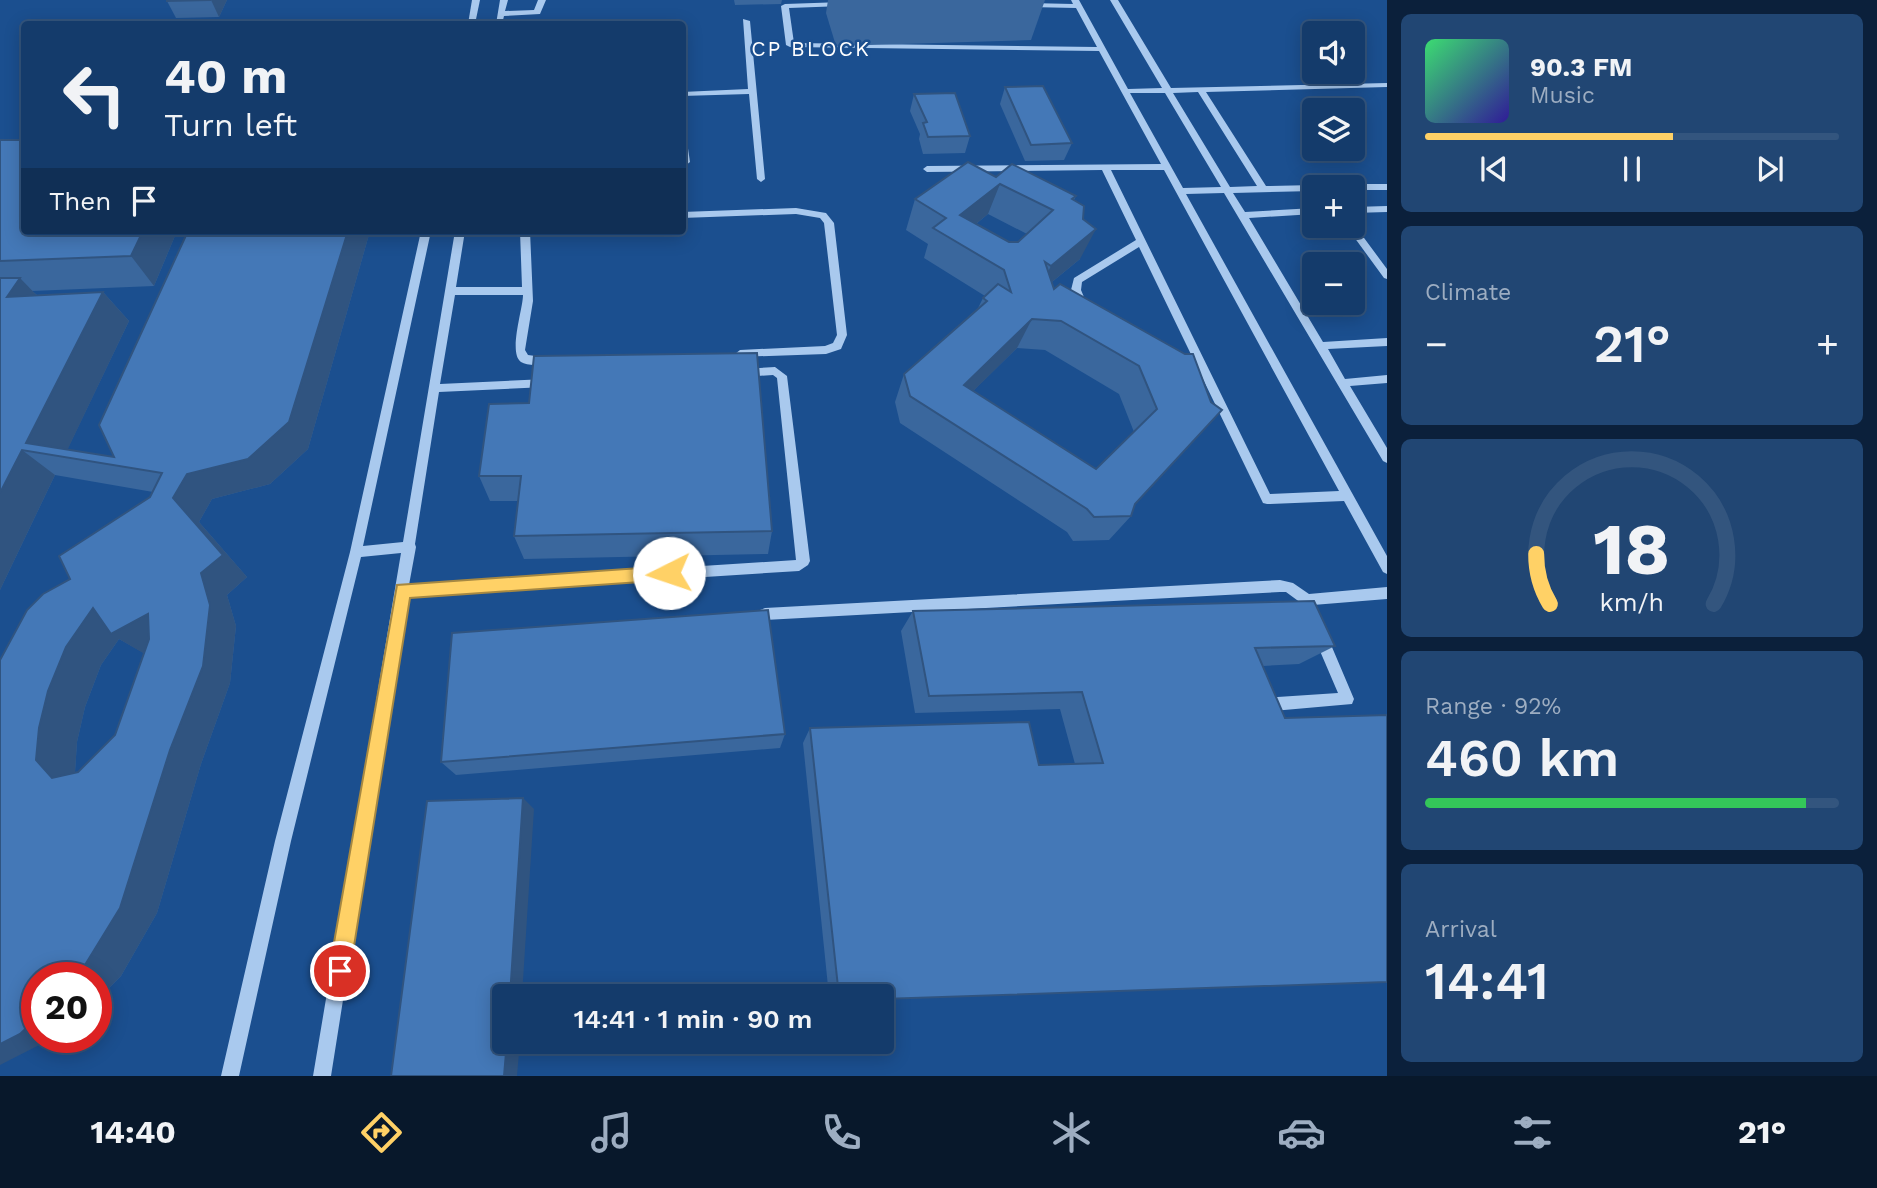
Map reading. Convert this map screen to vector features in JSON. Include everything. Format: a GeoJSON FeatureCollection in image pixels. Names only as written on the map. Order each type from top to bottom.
{"type":"FeatureCollection","features":[{"type":"Feature","properties":{"kind":"street"},"geometry":{"type":"LineString","coordinates":[[472,21],[476,0]]}},
{"type":"Feature","properties":{"kind":"street"},"geometry":{"type":"LineString","coordinates":[[499,21],[504,0]]}},
{"type":"Feature","properties":{"kind":"street"},"geometry":{"type":"LineString","coordinates":[[500,14],[537,12],[542,0]]}},
{"type":"Feature","properties":{"kind":"street"},"geometry":{"type":"LineString","coordinates":[[1114,0],[1387,458]]}},
{"type":"Feature","properties":{"kind":"street"},"geometry":{"type":"LineString","coordinates":[[1013,5],[1076,3],[1387,568]]}},
{"type":"Feature","properties":{"kind":"street"},"geometry":{"type":"LineString","coordinates":[[854,4],[787,5],[790,45],[1102,48]]}},
{"type":"Feature","properties":{"kind":"street"},"geometry":{"type":"LineString","coordinates":[[746,21],[761,179]]}},
{"type":"Feature","properties":{"kind":"street"},"geometry":{"type":"LineString","coordinates":[[1125,91],[1387,85]]}},
{"type":"Feature","properties":{"kind":"street"},"geometry":{"type":"LineString","coordinates":[[1200,90],[1263,189]]}},
{"type":"Feature","properties":{"kind":"street"},"geometry":{"type":"LineString","coordinates":[[686,94],[751,91]]}},
{"type":"Feature","properties":{"kind":"street"},"geometry":{"type":"LineString","coordinates":[[1105,167],[1267,499],[1348,496]]}},
{"type":"Feature","properties":{"kind":"street"},"geometry":{"type":"LineString","coordinates":[[927,169],[1167,167]]}},
{"type":"Feature","properties":{"kind":"street"},"geometry":{"type":"LineString","coordinates":[[1365,187],[1387,187]]}},
{"type":"Feature","properties":{"kind":"street"},"geometry":{"type":"LineString","coordinates":[[1181,191],[1302,188]]}},
{"type":"Feature","properties":{"kind":"street"},"geometry":{"type":"LineString","coordinates":[[1365,210],[1387,209]]}},
{"type":"Feature","properties":{"kind":"street"},"geometry":{"type":"LineString","coordinates":[[686,215],[808,212],[823,215],[829,223],[842,335],[837,346],[826,350],[729,354]]}},
{"type":"Feature","properties":{"kind":"street"},"geometry":{"type":"LineString","coordinates":[[1241,215],[1302,212]]}},
{"type":"Feature","properties":{"kind":"street"},"geometry":{"type":"LineString","coordinates":[[230,1076],[283,841],[356,552],[425,235]]}},
{"type":"Feature","properties":{"kind":"street"},"geometry":{"type":"LineString","coordinates":[[321,1076],[459,235]]}},
{"type":"Feature","properties":{"kind":"street"},"geometry":{"type":"LineString","coordinates":[[525,235],[528,301],[520,350],[524,359],[535,362],[563,361]]}},
{"type":"Feature","properties":{"kind":"street"},"geometry":{"type":"LineString","coordinates":[[1359,238],[1387,276]]}},
{"type":"Feature","properties":{"kind":"street"},"geometry":{"type":"LineString","coordinates":[[1091,321],[1076,290],[1077,280],[1141,241]]}},
{"type":"Feature","properties":{"kind":"street"},"geometry":{"type":"LineString","coordinates":[[450,291],[527,291]]}},
{"type":"Feature","properties":{"kind":"street"},"geometry":{"type":"LineString","coordinates":[[1320,346],[1387,342]]}},
{"type":"Feature","properties":{"kind":"street"},"geometry":{"type":"LineString","coordinates":[[1190,360],[1202,365]]}},
{"type":"Feature","properties":{"kind":"street"},"geometry":{"type":"LineString","coordinates":[[402,591],[799,565],[804,561],[782,376],[775,371],[735,373]]}},
{"type":"Feature","properties":{"kind":"street"},"geometry":{"type":"LineString","coordinates":[[1342,383],[1387,379]]}},
{"type":"Feature","properties":{"kind":"street"},"geometry":{"type":"LineString","coordinates":[[435,388],[560,382]]}},
{"type":"Feature","properties":{"kind":"street"},"geometry":{"type":"LineString","coordinates":[[356,552],[410,547]]}},
{"type":"Feature","properties":{"kind":"street"},"geometry":{"type":"LineString","coordinates":[[765,614],[1289,587],[1307,600],[1347,699],[1248,705]]}},
{"type":"Feature","properties":{"kind":"street"},"geometry":{"type":"LineString","coordinates":[[1307,600],[1387,593]]}},
{"type":"Feature","properties":{"kind":"building"},"geometry":{"type":"Polygon","coordinates":[[[1043,86],[1072,143],[1031,145],[1005,87],[1043,86]]]}},
{"type":"Feature","properties":{"kind":"building"},"geometry":{"type":"Polygon","coordinates":[[[955,93],[970,136],[928,137],[923,123],[927,122],[914,94],[955,93]]]}},
{"type":"Feature","properties":{"kind":"building"},"geometry":{"type":"Polygon","coordinates":[[[0,140],[21,140],[21,235],[141,235],[131,256],[0,261],[0,140]]]}},
{"type":"Feature","properties":{"kind":"building"},"geometry":{"type":"Polygon","coordinates":[[[968,162],[996,177],[1012,164],[1076,196],[1072,199],[1084,206],[1083,219],[1096,229],[1051,266],[1045,262],[1054,289],[1060,284],[1185,354],[1193,354],[1211,402],[1222,410],[1135,504],[1131,516],[1094,517],[1087,509],[910,396],[904,374],[987,301],[983,298],[998,284],[1011,292],[1004,270],[933,228],[946,218],[915,199],[968,162]],[[1000,184],[960,215],[1009,242],[1018,242],[1053,210],[1000,184]],[[1032,319],[964,385],[1096,469],[1157,409],[1139,366],[1061,321],[1032,319]]]}},
{"type":"Feature","properties":{"kind":"building"},"geometry":{"type":"Polygon","coordinates":[[[186,235],[347,235],[289,422],[248,459],[187,474],[173,498],[223,555],[201,573],[210,605],[203,666],[170,750],[120,908],[87,962],[21,962],[21,1033],[0,1044],[0,660],[27,610],[43,594],[70,579],[59,556],[150,497],[162,473],[22,450],[0,493],[0,278],[20,278],[7,297],[103,292],[26,443],[114,457],[99,425],[186,235]],[[93,608],[66,647],[48,691],[39,728],[36,760],[52,778],[78,772],[115,735],[149,639],[148,614],[111,634],[93,608]]]}},
{"type":"Feature","properties":{"kind":"building"},"geometry":{"type":"Polygon","coordinates":[[[757,353],[772,531],[514,536],[521,476],[479,476],[489,404],[529,403],[534,356],[757,353]]]}},
{"type":"Feature","properties":{"kind":"building"},"geometry":{"type":"Polygon","coordinates":[[[1314,601],[1335,646],[1255,648],[1285,718],[1387,715],[1387,982],[894,999],[894,984],[838,984],[810,728],[1029,722],[1039,765],[1103,763],[1082,692],[929,696],[913,611],[1314,601]]]}},
{"type":"Feature","properties":{"kind":"building"},"geometry":{"type":"Polygon","coordinates":[[[768,610],[785,734],[441,762],[452,633],[768,610]]]}},
{"type":"Feature","properties":{"kind":"building"},"geometry":{"type":"Polygon","coordinates":[[[523,798],[511,984],[492,984],[492,1054],[506,1054],[504,1076],[391,1076],[427,801],[523,798]]]}},
{"type":"Feature","properties":{"kind":"district","name":"CP BLOCK"},"geometry":{"type":"Point","coordinates":[811,49]}},
{"type":"Feature","properties":{"kind":"route"},"geometry":{"type":"LineString","coordinates":[[340,971],[402,591],[669,573]]}}]}
